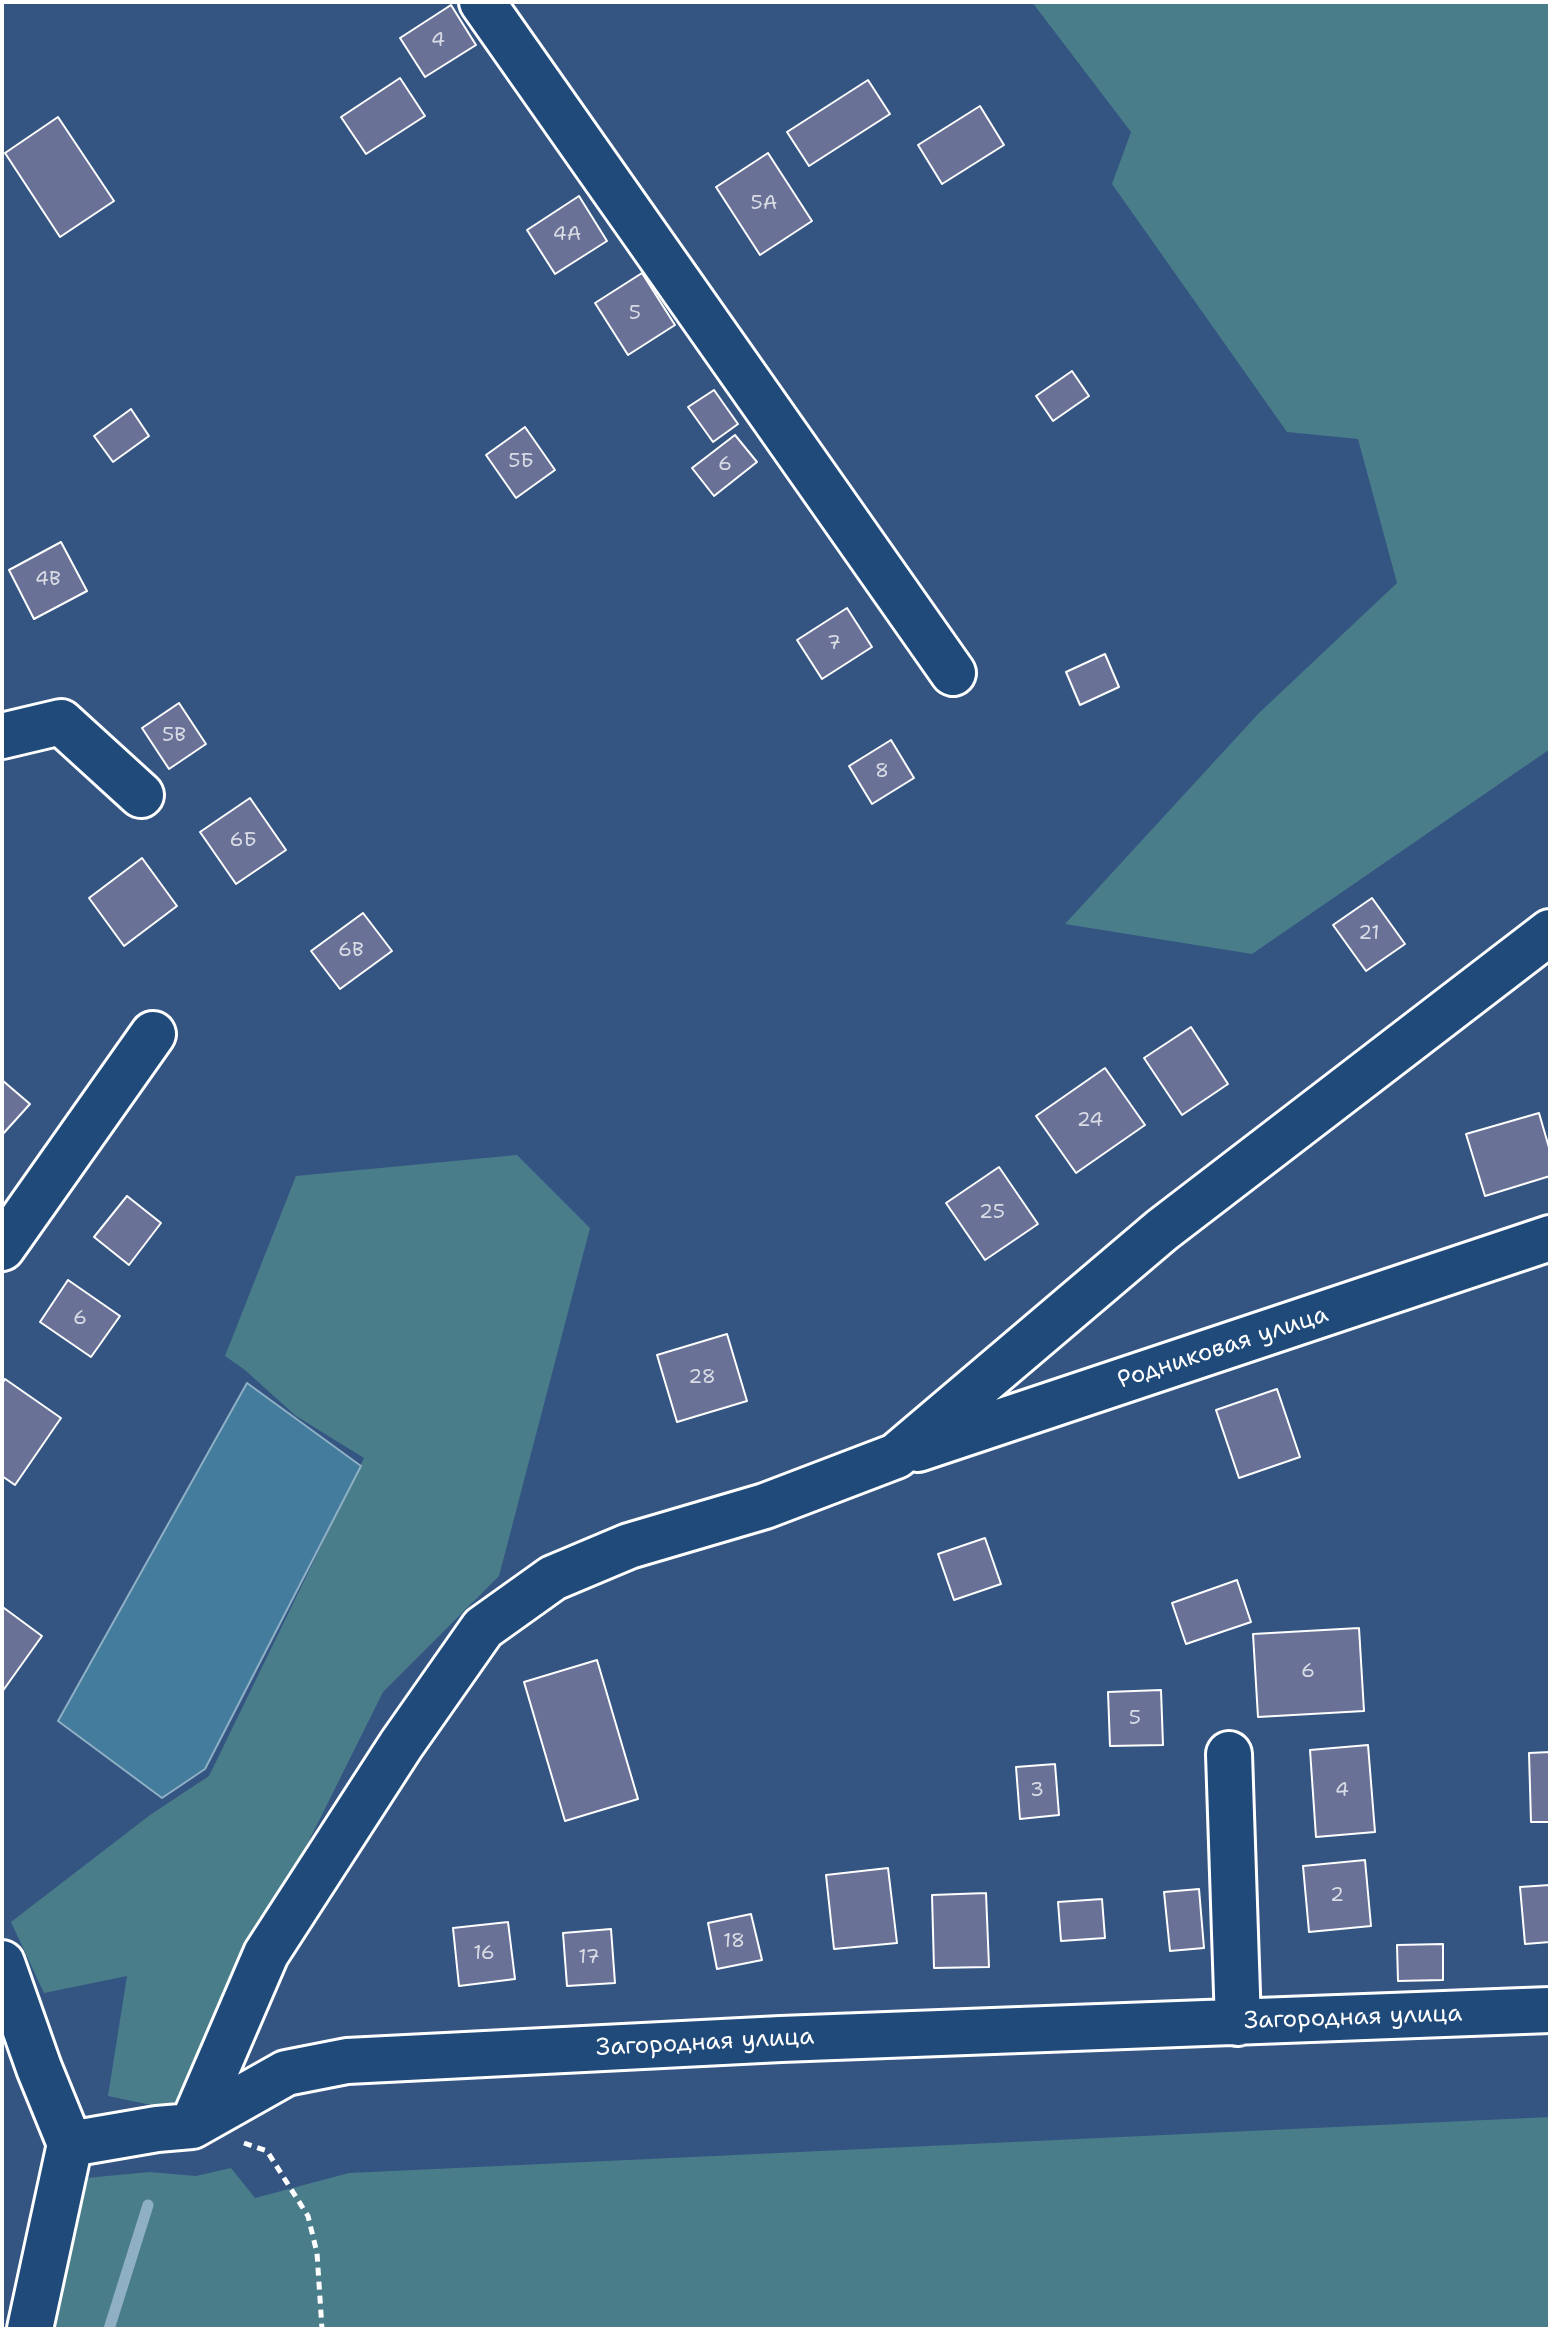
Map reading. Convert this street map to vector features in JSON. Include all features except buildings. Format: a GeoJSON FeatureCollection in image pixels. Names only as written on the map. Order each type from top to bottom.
{"type":"FeatureCollection","features":[{"type":"Feature","properties":{"kind":"street"},"geometry":{"type":"LineString","coordinates":[[482,2],[953,673]]}},
{"type":"Feature","properties":{"kind":"street"},"geometry":{"type":"LineString","coordinates":[[2,736],[61,722],[141,795]]}},
{"type":"Feature","properties":{"kind":"street"},"geometry":{"type":"LineString","coordinates":[[896,1456],[1162,1230],[1550,932]]}},
{"type":"Feature","properties":{"kind":"street"},"geometry":{"type":"LineString","coordinates":[[2,1248],[153,1034]]}},
{"type":"Feature","properties":{"kind":"street","name":"Родниковая улица"},"geometry":{"type":"LineString","coordinates":[[192,2126],[266,1954],[401,1745],[483,1628],[553,1578],[629,1546],[765,1506],[896,1456],[1550,1238]]}},
{"type":"Feature","properties":{"kind":"street"},"geometry":{"type":"LineString","coordinates":[[1229,1754],[1238,2023]]}},
{"type":"Feature","properties":{"kind":"street"},"geometry":{"type":"LineString","coordinates":[[2,1963],[70,2144],[30,2329]]}},
{"type":"Feature","properties":{"kind":"street","name":"Загородная улица"},"geometry":{"type":"LineString","coordinates":[[70,2144],[192,2126],[286,2073],[347,2061],[781,2039],[1550,2010]]}},
{"type":"Feature","properties":{"kind":"path"},"geometry":{"type":"LineString","coordinates":[[192,2126],[267,2151],[308,2216],[317,2253],[322,2329]]}},
{"type":"Feature","properties":{"kind":"green space"},"geometry":{"type":"Polygon","coordinates":[[[1032,2],[1550,2],[1550,749],[1252,954],[1065,924],[1259,713],[1397,583],[1358,439],[1287,432],[1112,184],[1131,132],[1032,2]]]}},
{"type":"Feature","properties":{"kind":"green space"},"geometry":{"type":"Polygon","coordinates":[[[517,1155],[590,1228],[499,1576],[383,1692],[175,2110],[108,2096],[127,1976],[44,1993],[11,1922],[150,1815],[209,1776],[364,1458],[296,1416],[225,1356],[296,1176],[517,1155]]]}},
{"type":"Feature","properties":{"kind":"green space"},"geometry":{"type":"Polygon","coordinates":[[[1550,2117],[1550,2329],[48,2329],[58,2300],[86,2178],[150,2172],[196,2176],[231,2168],[255,2198],[349,2173],[1550,2117]]]}},
{"type":"Feature","properties":{"kind":"water"},"geometry":{"type":"Polygon","coordinates":[[[247,1383],[361,1466],[205,1769],[162,1798],[58,1721],[247,1383]]]}},
{"type":"Feature","properties":{"kind":"waterway"},"geometry":{"type":"LineString","coordinates":[[109,2329],[148,2205]]}}]}
